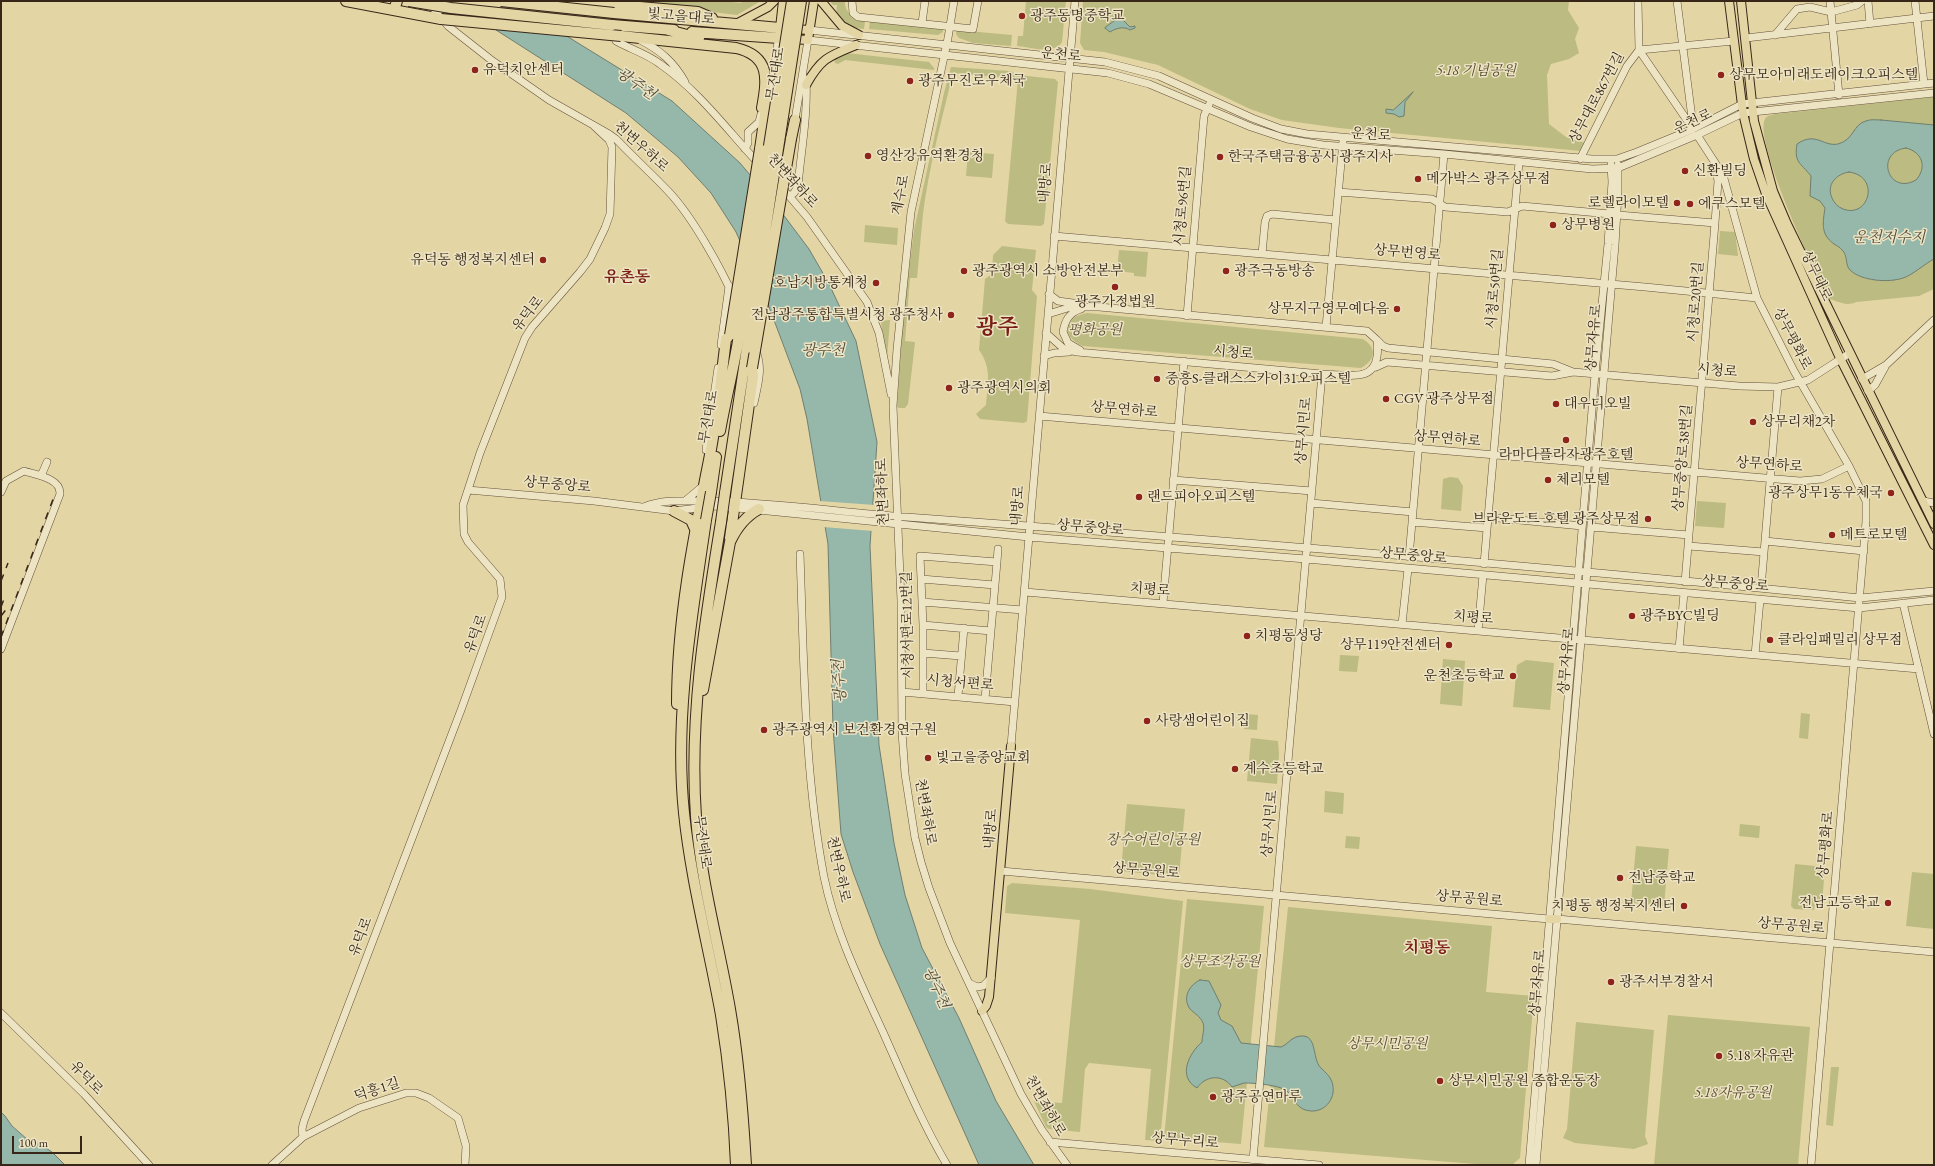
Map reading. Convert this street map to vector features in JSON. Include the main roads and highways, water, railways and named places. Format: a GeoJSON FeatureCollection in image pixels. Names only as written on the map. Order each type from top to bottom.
{"type":"FeatureCollection","features":[{"type":"Feature","properties":{"kind":"highway"},"geometry":{"type":"LineString","coordinates":[[346,1],[396,6],[441,20],[743,49],[756,57],[761,63],[765,74],[764,106],[769,149],[742,347]]}},
{"type":"Feature","properties":{"kind":"highway","name":"빛고을대로"},"geometry":{"type":"LineString","coordinates":[[409,1],[451,8],[612,25],[779,38]]}},
{"type":"Feature","properties":{"kind":"highway","name":"빛고을대로"},"geometry":{"type":"LineString","coordinates":[[501,1],[780,28]]}},
{"type":"Feature","properties":{"kind":"highway"},"geometry":{"type":"LineString","coordinates":[[574,1],[698,12],[720,22]]}},
{"type":"Feature","properties":{"kind":"highway","name":"무진대로"},"geometry":{"type":"LineString","coordinates":[[769,149],[792,1]]}},
{"type":"Feature","properties":{"kind":"highway","name":"무진대로"},"geometry":{"type":"LineString","coordinates":[[769,149],[801,1]]}},
{"type":"Feature","properties":{"kind":"highway"},"geometry":{"type":"LineString","coordinates":[[668,30],[691,36],[738,44],[754,51],[764,62],[769,73],[764,106]]}},
{"type":"Feature","properties":{"kind":"highway"},"geometry":{"type":"LineString","coordinates":[[736,425],[744,404],[752,368],[795,120]]}},
{"type":"Feature","properties":{"kind":"highway"},"geometry":{"type":"LineString","coordinates":[[726,396],[730,335],[769,149]]}},
{"type":"Feature","properties":{"kind":"highway"},"geometry":{"type":"LineString","coordinates":[[681,754],[677,733],[678,654],[695,529],[710,458],[726,339],[730,335]]}},
{"type":"Feature","properties":{"kind":"highway","name":"무진대로"},"geometry":{"type":"LineString","coordinates":[[736,1165],[726,1051],[720,1008],[689,856],[684,813],[681,754],[685,664],[706,520],[702,496],[726,396],[742,347]]}},
{"type":"Feature","properties":{"kind":"highway","name":"무진대로"},"geometry":{"type":"LineString","coordinates":[[742,347],[736,425],[698,676],[694,723],[693,762],[696,818],[705,878],[730,1010],[738,1062],[746,1165]]}},
{"type":"Feature","properties":{"kind":"highway"},"geometry":{"type":"LineString","coordinates":[[694,723],[700,706],[737,504],[753,376],[752,368]]}},
{"type":"Feature","properties":{"kind":"highway"},"geometry":{"type":"LineString","coordinates":[[730,542],[746,519],[759,509]]}},
{"type":"Feature","properties":{"kind":"highway"},"geometry":{"type":"LineString","coordinates":[[674,511],[691,520],[695,529]]}},
{"type":"Feature","properties":{"kind":"main road"},"geometry":{"type":"LineString","coordinates":[[736,24],[768,7],[774,1]]}},
{"type":"Feature","properties":{"kind":"main road","name":"무진대로"},"geometry":{"type":"LineString","coordinates":[[780,28],[783,1]]}},
{"type":"Feature","properties":{"kind":"main road"},"geometry":{"type":"LineString","coordinates":[[796,1],[806,1]]}},
{"type":"Feature","properties":{"kind":"main road","name":"무진대로"},"geometry":{"type":"LineString","coordinates":[[808,40],[814,1]]}},
{"type":"Feature","properties":{"kind":"main road"},"geometry":{"type":"LineString","coordinates":[[821,1],[842,26],[859,35]]}},
{"type":"Feature","properties":{"kind":"main road","name":"상무대로"},"geometry":{"type":"LineString","coordinates":[[1729,1],[1742,104],[1754,159],[1766,194],[1840,358],[1934,545]]}},
{"type":"Feature","properties":{"kind":"main road","name":"상무대로"},"geometry":{"type":"LineString","coordinates":[[1741,1],[1752,107],[1756,131],[1773,191],[1787,224],[1934,524]]}},
{"type":"Feature","properties":{"kind":"main road","name":"빛고을대로"},"geometry":{"type":"LineString","coordinates":[[780,28],[809,30]]}},
{"type":"Feature","properties":{"kind":"main road","name":"빛고을대로"},"geometry":{"type":"LineString","coordinates":[[779,38],[808,40]]}},
{"type":"Feature","properties":{"kind":"main road"},"geometry":{"type":"LineString","coordinates":[[806,85],[819,64],[827,58],[856,45]]}},
{"type":"Feature","properties":{"kind":"main road","name":"내방로"},"geometry":{"type":"LineString","coordinates":[[982,1010],[986,1006],[989,997],[1011,746]]}},
{"type":"Feature","properties":{"kind":"water","name":"광주천"},"geometry":{"type":"Polygon","coordinates":[[[469,1],[565,35],[672,101],[740,163],[782,213],[809,249],[828,282],[856,341],[877,442],[870,546],[879,745],[894,843],[905,895],[922,948],[959,1018],[996,1101],[1034,1165],[979,1165],[880,944],[853,872],[841,834],[833,728],[828,544],[807,419],[800,389],[769,307],[736,232],[711,193],[678,157],[626,113],[496,30],[469,1]]]}},
{"type":"Feature","properties":{"kind":"water"},"geometry":{"type":"Polygon","coordinates":[[[1120,17],[1130,27],[1135,26],[1135,28],[1130,30],[1120,28],[1110,32],[1105,28],[1120,17]]]}},
{"type":"Feature","properties":{"kind":"water"},"geometry":{"type":"Polygon","coordinates":[[[1413,92],[1405,102],[1404,116],[1399,117],[1394,114],[1386,113],[1386,109],[1393,110],[1413,92]]]}},
{"type":"Feature","properties":{"kind":"water","name":"운천저수지"},"geometry":{"type":"Polygon","coordinates":[[[1869,120],[1934,125],[1934,259],[1906,277],[1897,280],[1883,281],[1861,277],[1848,268],[1846,256],[1843,251],[1826,236],[1824,232],[1825,208],[1820,201],[1810,196],[1811,176],[1799,162],[1796,155],[1797,144],[1804,140],[1814,139],[1838,144],[1847,139],[1858,125],[1869,120]],[[1906,148],[1896,151],[1890,157],[1888,172],[1892,178],[1898,182],[1906,183],[1916,180],[1921,170],[1922,161],[1916,153],[1906,148]],[[1849,172],[1840,175],[1833,181],[1830,193],[1838,206],[1843,209],[1852,210],[1859,208],[1865,203],[1868,196],[1868,188],[1865,181],[1859,175],[1849,172]]]}},
{"type":"Feature","properties":{"kind":"water"},"geometry":{"type":"Polygon","coordinates":[[[1200,980],[1209,981],[1221,1005],[1218,1013],[1221,1020],[1232,1026],[1241,1043],[1281,1047],[1296,1037],[1303,1036],[1311,1041],[1318,1064],[1329,1076],[1332,1082],[1332,1098],[1326,1106],[1316,1111],[1303,1109],[1288,1092],[1268,1085],[1244,1083],[1232,1087],[1224,1080],[1219,1078],[1205,1081],[1197,1088],[1191,1083],[1186,1072],[1187,1065],[1189,1058],[1202,1042],[1204,1028],[1203,1023],[1190,1009],[1187,996],[1190,988],[1200,980]]]}},
{"type":"Feature","properties":{"kind":"water"},"geometry":{"type":"Polygon","coordinates":[[[1,1112],[12,1126],[28,1140],[38,1143],[52,1152],[65,1165],[1,1165],[1,1112]]]}},
{"type":"Feature","properties":{"kind":"tunnel"},"geometry":{"type":"LineString","coordinates":[[562,1],[591,22]]}},
{"type":"Feature","properties":{"kind":"railway"},"geometry":{"type":"LineString","coordinates":[[1,637],[55,494]]}},
{"type":"Feature","properties":{"kind":"railway"},"geometry":{"type":"LineString","coordinates":[[1,581],[8,563]]}},
{"type":"Feature","properties":{"kind":"railway"},"geometry":{"type":"LineString","coordinates":[[1,607],[4,599]]}},
{"type":"Feature","properties":{"kind":"railway"},"geometry":{"type":"LineString","coordinates":[[1,616],[8,607]]}},
{"type":"Feature","properties":{"kind":"place","name":"광주동명중학교"},"geometry":{"type":"Point","coordinates":[1022,16]}},
{"type":"Feature","properties":{"kind":"place","name":"유덕치안센터"},"geometry":{"type":"Point","coordinates":[475,70]}},
{"type":"Feature","properties":{"kind":"place","name":"상무모아미래도레이크오피스텔"},"geometry":{"type":"Point","coordinates":[1721,75]}},
{"type":"Feature","properties":{"kind":"place","name":"광주무진로우체국"},"geometry":{"type":"Point","coordinates":[910,81]}},
{"type":"Feature","properties":{"kind":"place","name":"영산강유역환경청"},"geometry":{"type":"Point","coordinates":[868,156]}},
{"type":"Feature","properties":{"kind":"place","name":"한국주택금융공사 광주지사"},"geometry":{"type":"Point","coordinates":[1220,157]}},
{"type":"Feature","properties":{"kind":"place","name":"신환빌딩"},"geometry":{"type":"Point","coordinates":[1685,171]}},
{"type":"Feature","properties":{"kind":"place","name":"메가박스 광주상무점"},"geometry":{"type":"Point","coordinates":[1418,179]}},
{"type":"Feature","properties":{"kind":"place","name":"로렐라이모텔"},"geometry":{"type":"Point","coordinates":[1677,203]}},
{"type":"Feature","properties":{"kind":"place","name":"에쿠스모텔"},"geometry":{"type":"Point","coordinates":[1690,204]}},
{"type":"Feature","properties":{"kind":"place","name":"상무병원"},"geometry":{"type":"Point","coordinates":[1553,225]}},
{"type":"Feature","properties":{"kind":"place","name":"유덕동 행정복지센터"},"geometry":{"type":"Point","coordinates":[543,260]}},
{"type":"Feature","properties":{"kind":"place","name":"광주광역시 소방안전본부"},"geometry":{"type":"Point","coordinates":[964,271]}},
{"type":"Feature","properties":{"kind":"place","name":"광주극동방송"},"geometry":{"type":"Point","coordinates":[1226,271]}},
{"type":"Feature","properties":{"kind":"place","name":"호남지방통계청"},"geometry":{"type":"Point","coordinates":[876,283]}},
{"type":"Feature","properties":{"kind":"place","name":"광주가정법원"},"geometry":{"type":"Point","coordinates":[1115,287]}},
{"type":"Feature","properties":{"kind":"place","name":"상무지구영무예다음"},"geometry":{"type":"Point","coordinates":[1397,309]}},
{"type":"Feature","properties":{"kind":"place","name":"전남광주통합특별시청 광주청사"},"geometry":{"type":"Point","coordinates":[951,315]}},
{"type":"Feature","properties":{"kind":"place","name":"중흥S-클래스스카이31오피스텔"},"geometry":{"type":"Point","coordinates":[1157,379]}},
{"type":"Feature","properties":{"kind":"place","name":"광주광역시의회"},"geometry":{"type":"Point","coordinates":[949,388]}},
{"type":"Feature","properties":{"kind":"place","name":"CGV 광주상무점"},"geometry":{"type":"Point","coordinates":[1386,399]}},
{"type":"Feature","properties":{"kind":"place","name":"대우디오빌"},"geometry":{"type":"Point","coordinates":[1556,404]}},
{"type":"Feature","properties":{"kind":"place","name":"상무리채2차"},"geometry":{"type":"Point","coordinates":[1753,422]}},
{"type":"Feature","properties":{"kind":"place","name":"라마다플라자광주호텔"},"geometry":{"type":"Point","coordinates":[1566,440]}},
{"type":"Feature","properties":{"kind":"place","name":"체리모텔"},"geometry":{"type":"Point","coordinates":[1548,480]}},
{"type":"Feature","properties":{"kind":"place","name":"광주상무1동우체국"},"geometry":{"type":"Point","coordinates":[1891,493]}},
{"type":"Feature","properties":{"kind":"place","name":"랜드피아오피스텔"},"geometry":{"type":"Point","coordinates":[1139,497]}},
{"type":"Feature","properties":{"kind":"place","name":"브라운도트 호텔 광주상무점"},"geometry":{"type":"Point","coordinates":[1648,519]}},
{"type":"Feature","properties":{"kind":"place","name":"메트로모텔"},"geometry":{"type":"Point","coordinates":[1832,535]}},
{"type":"Feature","properties":{"kind":"place","name":"광주BYC빌딩"},"geometry":{"type":"Point","coordinates":[1632,616]}},
{"type":"Feature","properties":{"kind":"place","name":"치평동성당"},"geometry":{"type":"Point","coordinates":[1247,636]}},
{"type":"Feature","properties":{"kind":"place","name":"클라임패밀리 상무점"},"geometry":{"type":"Point","coordinates":[1770,640]}},
{"type":"Feature","properties":{"kind":"place","name":"상무119안전센터"},"geometry":{"type":"Point","coordinates":[1449,645]}},
{"type":"Feature","properties":{"kind":"place","name":"운천초등학교"},"geometry":{"type":"Point","coordinates":[1513,676]}},
{"type":"Feature","properties":{"kind":"place","name":"사랑샘어린이집"},"geometry":{"type":"Point","coordinates":[1147,721]}},
{"type":"Feature","properties":{"kind":"place","name":"광주광역시 보건환경연구원"},"geometry":{"type":"Point","coordinates":[764,730]}},
{"type":"Feature","properties":{"kind":"place","name":"빛고을중앙교회"},"geometry":{"type":"Point","coordinates":[928,758]}},
{"type":"Feature","properties":{"kind":"place","name":"계수초등학교"},"geometry":{"type":"Point","coordinates":[1235,769]}},
{"type":"Feature","properties":{"kind":"place","name":"전남중학교"},"geometry":{"type":"Point","coordinates":[1620,878]}},
{"type":"Feature","properties":{"kind":"place","name":"전남고등학교"},"geometry":{"type":"Point","coordinates":[1888,903]}},
{"type":"Feature","properties":{"kind":"place","name":"치평동 행정복지센터"},"geometry":{"type":"Point","coordinates":[1684,906]}},
{"type":"Feature","properties":{"kind":"place","name":"광주서부경찰서"},"geometry":{"type":"Point","coordinates":[1611,982]}},
{"type":"Feature","properties":{"kind":"place","name":"5.18 자유관"},"geometry":{"type":"Point","coordinates":[1719,1056]}},
{"type":"Feature","properties":{"kind":"place","name":"상무시민공원 종합운동장"},"geometry":{"type":"Point","coordinates":[1440,1081]}},
{"type":"Feature","properties":{"kind":"place","name":"광주공연마루"},"geometry":{"type":"Point","coordinates":[1213,1097]}},
{"type":"Feature","properties":{"kind":"district","name":"유촌동"},"geometry":{"type":"Point","coordinates":[627,278]}},
{"type":"Feature","properties":{"kind":"district","name":"광주"},"geometry":{"type":"Point","coordinates":[997,328]}},
{"type":"Feature","properties":{"kind":"district","name":"치평동"},"geometry":{"type":"Point","coordinates":[1427,949]}},
{"type":"Feature","properties":{"kind":"park label","name":"5·18 기념공원"},"geometry":{"type":"Point","coordinates":[1476,71]}},
{"type":"Feature","properties":{"kind":"park label","name":"평화공원"},"geometry":{"type":"Point","coordinates":[1095,330]}},
{"type":"Feature","properties":{"kind":"park label","name":"장수어린이공원"},"geometry":{"type":"Point","coordinates":[1153,840]}},
{"type":"Feature","properties":{"kind":"park label","name":"상무조각공원"},"geometry":{"type":"Point","coordinates":[1220,962]}},
{"type":"Feature","properties":{"kind":"park label","name":"상무시민공원"},"geometry":{"type":"Point","coordinates":[1387,1044]}},
{"type":"Feature","properties":{"kind":"park label","name":"5.18자유공원"},"geometry":{"type":"Point","coordinates":[1733,1093]}}]}
